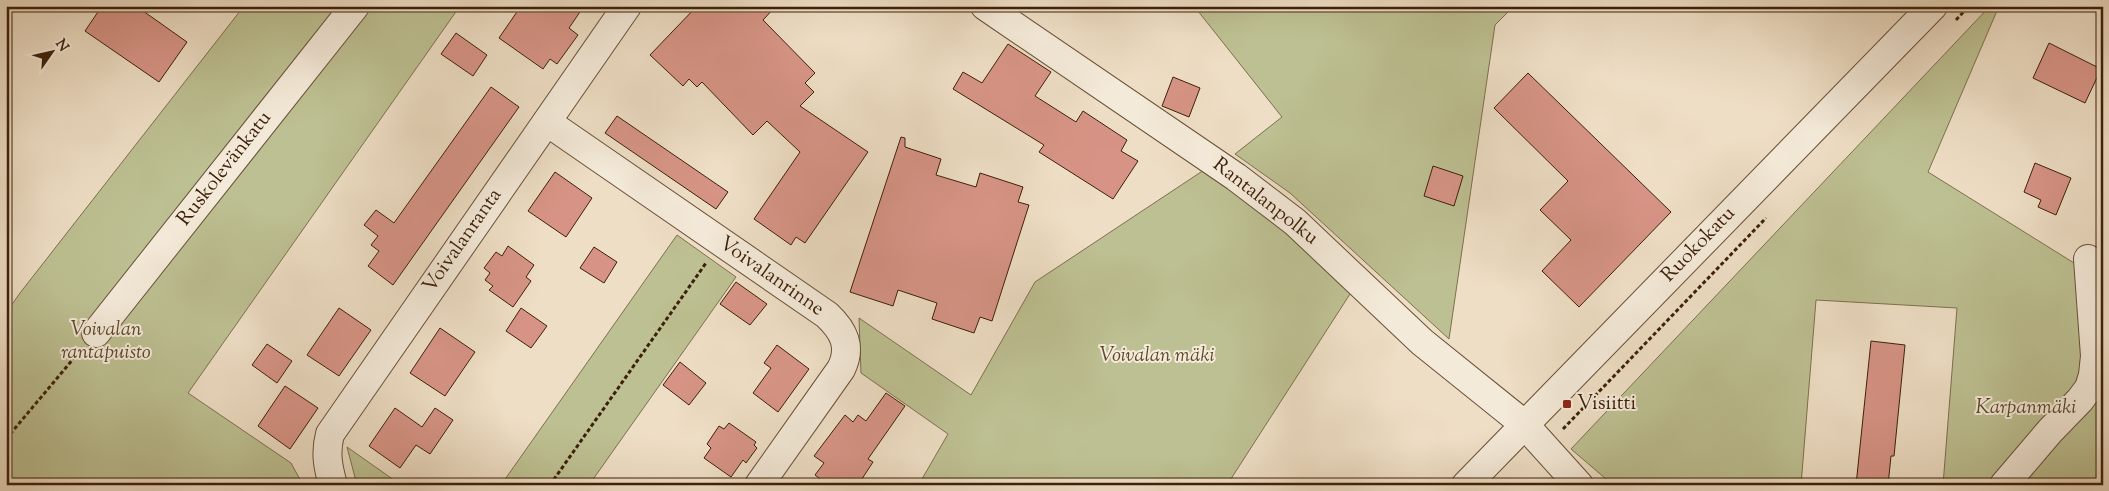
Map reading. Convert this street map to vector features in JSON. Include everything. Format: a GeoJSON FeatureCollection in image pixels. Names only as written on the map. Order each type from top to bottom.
{"type":"FeatureCollection","features":[{"type":"Feature","properties":{"kind":"street","name":"Ruskolevänkatu"},"geometry":{"type":"LineString","coordinates":[[96,332],[355,6]]}},
{"type":"Feature","properties":{"kind":"street","name":"Voivalanranta"},"geometry":{"type":"LineString","coordinates":[[334,485],[327,465],[326,448],[330,434],[627,6]]}},
{"type":"Feature","properties":{"kind":"street","name":"Rantalanpolku"},"geometry":{"type":"LineString","coordinates":[[985,6],[1274,205],[1295,222],[1422,342],[1524,424],[1579,485]]}},
{"type":"Feature","properties":{"kind":"street","name":"Ruokokatu"},"geometry":{"type":"LineString","coordinates":[[1466,485],[1524,424],[1941,17]]}},
{"type":"Feature","properties":{"kind":"street","name":"Voivalanrinne"},"geometry":{"type":"LineString","coordinates":[[547,122],[827,316],[841,331],[848,351],[841,369],[759,485]]}},
{"type":"Feature","properties":{"kind":"street"},"geometry":{"type":"LineString","coordinates":[[2004,485],[2050,431],[2080,400],[2094,375],[2096,356],[2088,259]]}},
{"type":"Feature","properties":{"kind":"path"},"geometry":{"type":"LineString","coordinates":[[1941,17],[1969,6]]}},
{"type":"Feature","properties":{"kind":"path"},"geometry":{"type":"LineString","coordinates":[[1545,448],[1767,217]]}},
{"type":"Feature","properties":{"kind":"path"},"geometry":{"type":"LineString","coordinates":[[550,485],[721,242]]}},
{"type":"Feature","properties":{"kind":"path"},"geometry":{"type":"LineString","coordinates":[[6,438],[96,332]]}},
{"type":"Feature","properties":{"kind":"path"},"geometry":{"type":"LineString","coordinates":[[6,482],[22,485]]}},
{"type":"Feature","properties":{"kind":"green space","name":"Voivalan rantapuisto"},"geometry":{"type":"Polygon","coordinates":[[[244,6],[460,6],[188,393],[291,463],[303,485],[6,485],[6,313],[244,6]]]}},
{"type":"Feature","properties":{"kind":"green space"},"geometry":{"type":"Polygon","coordinates":[[[1194,6],[1514,6],[1495,25],[1449,339],[1290,193],[1235,154],[1282,117],[1194,6]]]}},
{"type":"Feature","properties":{"kind":"green space","name":"Karpanmäki"},"geometry":{"type":"Polygon","coordinates":[[[1990,6],[1999,6],[1928,172],[2103,281],[2103,485],[1943,485],[1957,308],[1816,300],[1801,485],[1613,485],[1571,449],[1990,6]]]}},
{"type":"Feature","properties":{"kind":"green space","name":"Voivalan mäki"},"geometry":{"type":"Polygon","coordinates":[[[1207,168],[1263,209],[1309,251],[1350,294],[1227,485],[927,485],[922,479],[948,434],[861,373],[859,318],[971,395],[1035,282],[1207,168]]]}},
{"type":"Feature","properties":{"kind":"green space"},"geometry":{"type":"Polygon","coordinates":[[[677,235],[736,277],[589,485],[501,485],[677,235]]]}},
{"type":"Feature","properties":{"kind":"green space"},"geometry":{"type":"Polygon","coordinates":[[[347,447],[401,485],[357,485],[347,447]]]}},
{"type":"Feature","properties":{"kind":"building"},"geometry":{"type":"Polygon","coordinates":[[[102,6],[136,6],[187,42],[159,82],[85,31],[102,6]]]}},
{"type":"Feature","properties":{"kind":"building"},"geometry":{"type":"Polygon","coordinates":[[[521,6],[584,6],[569,28],[578,35],[557,64],[550,59],[543,69],[499,38],[521,6]]]}},
{"type":"Feature","properties":{"kind":"building"},"geometry":{"type":"Polygon","coordinates":[[[697,6],[776,6],[763,20],[815,73],[805,83],[814,92],[800,106],[868,152],[805,243],[796,237],[791,245],[754,219],[800,152],[767,121],[753,135],[702,82],[697,87],[689,79],[683,86],[650,55],[697,6]]]}},
{"type":"Feature","properties":{"kind":"building"},"geometry":{"type":"Polygon","coordinates":[[[456,33],[487,55],[473,76],[441,54],[456,33]]]}},
{"type":"Feature","properties":{"kind":"building"},"geometry":{"type":"Polygon","coordinates":[[[2049,43],[2101,69],[2085,103],[2033,78],[2049,43]]]}},
{"type":"Feature","properties":{"kind":"building"},"geometry":{"type":"Polygon","coordinates":[[[1008,44],[1051,72],[1035,96],[1076,122],[1083,111],[1127,140],[1121,151],[1138,161],[1113,199],[1039,152],[1044,145],[953,89],[963,72],[982,83],[1008,44]]]}},
{"type":"Feature","properties":{"kind":"building"},"geometry":{"type":"Polygon","coordinates":[[[1528,73],[1671,212],[1579,307],[1542,271],[1571,240],[1540,210],[1568,181],[1494,108],[1528,73]]]}},
{"type":"Feature","properties":{"kind":"building"},"geometry":{"type":"Polygon","coordinates":[[[1173,77],[1200,88],[1189,117],[1162,106],[1173,77]]]}},
{"type":"Feature","properties":{"kind":"building"},"geometry":{"type":"Polygon","coordinates":[[[491,87],[519,107],[393,285],[368,266],[379,251],[371,245],[378,236],[364,225],[376,210],[394,223],[491,87]]]}},
{"type":"Feature","properties":{"kind":"building"},"geometry":{"type":"Polygon","coordinates":[[[617,116],[728,192],[716,209],[605,133],[617,116]]]}},
{"type":"Feature","properties":{"kind":"building"},"geometry":{"type":"Polygon","coordinates":[[[901,137],[905,138],[905,147],[941,159],[936,175],[976,187],[980,173],[1023,187],[1018,202],[1029,205],[992,321],[980,317],[974,333],[932,319],[937,303],[898,290],[893,306],[850,292],[901,137]]]}},
{"type":"Feature","properties":{"kind":"building"},"geometry":{"type":"Polygon","coordinates":[[[2035,163],[2071,178],[2056,215],[2038,207],[2041,200],[2024,192],[2035,163]]]}},
{"type":"Feature","properties":{"kind":"building"},"geometry":{"type":"Polygon","coordinates":[[[1433,166],[1463,176],[1454,206],[1424,196],[1433,166]]]}},
{"type":"Feature","properties":{"kind":"building"},"geometry":{"type":"Polygon","coordinates":[[[555,172],[592,198],[566,237],[528,211],[555,172]]]}},
{"type":"Feature","properties":{"kind":"building"},"geometry":{"type":"Polygon","coordinates":[[[508,246],[534,265],[526,277],[531,281],[513,307],[489,290],[493,286],[485,280],[490,273],[484,268],[496,252],[502,256],[508,246]]]}},
{"type":"Feature","properties":{"kind":"building"},"geometry":{"type":"Polygon","coordinates":[[[594,247],[617,262],[604,283],[580,268],[594,247]]]}},
{"type":"Feature","properties":{"kind":"building"},"geometry":{"type":"Polygon","coordinates":[[[736,282],[767,304],[750,325],[720,304],[736,282]]]}},
{"type":"Feature","properties":{"kind":"building"},"geometry":{"type":"Polygon","coordinates":[[[339,308],[371,330],[339,376],[307,355],[339,308]]]}},
{"type":"Feature","properties":{"kind":"building"},"geometry":{"type":"Polygon","coordinates":[[[521,308],[547,326],[531,348],[506,331],[521,308]]]}},
{"type":"Feature","properties":{"kind":"building"},"geometry":{"type":"Polygon","coordinates":[[[440,328],[475,352],[445,396],[410,373],[440,328]]]}},
{"type":"Feature","properties":{"kind":"building"},"geometry":{"type":"Polygon","coordinates":[[[1871,341],[1905,345],[1894,456],[1891,456],[1888,485],[1856,485],[1871,341]]]}},
{"type":"Feature","properties":{"kind":"building"},"geometry":{"type":"Polygon","coordinates":[[[267,344],[292,361],[277,383],[252,365],[267,344]]]}},
{"type":"Feature","properties":{"kind":"building"},"geometry":{"type":"Polygon","coordinates":[[[777,345],[809,369],[778,412],[753,393],[771,368],[764,363],[777,345]]]}},
{"type":"Feature","properties":{"kind":"building"},"geometry":{"type":"Polygon","coordinates":[[[680,362],[706,383],[689,405],[663,385],[680,362]]]}},
{"type":"Feature","properties":{"kind":"building"},"geometry":{"type":"Polygon","coordinates":[[[285,386],[318,408],[290,449],[258,426],[285,386]]]}},
{"type":"Feature","properties":{"kind":"building"},"geometry":{"type":"Polygon","coordinates":[[[886,393],[905,406],[868,459],[873,462],[858,485],[828,485],[815,475],[824,463],[814,456],[845,415],[853,422],[858,415],[866,421],[886,393]]]}},
{"type":"Feature","properties":{"kind":"building"},"geometry":{"type":"Polygon","coordinates":[[[395,408],[422,427],[435,408],[453,420],[430,454],[416,445],[400,468],[369,446],[395,408]]]}},
{"type":"Feature","properties":{"kind":"building"},"geometry":{"type":"Polygon","coordinates":[[[729,423],[756,442],[754,445],[757,448],[746,463],[743,460],[731,477],[704,458],[711,448],[707,444],[719,426],[724,429],[729,423]]]}},
{"type":"Feature","properties":{"kind":"place","name":"Visiitti"},"geometry":{"type":"Point","coordinates":[1567,404]}}]}
